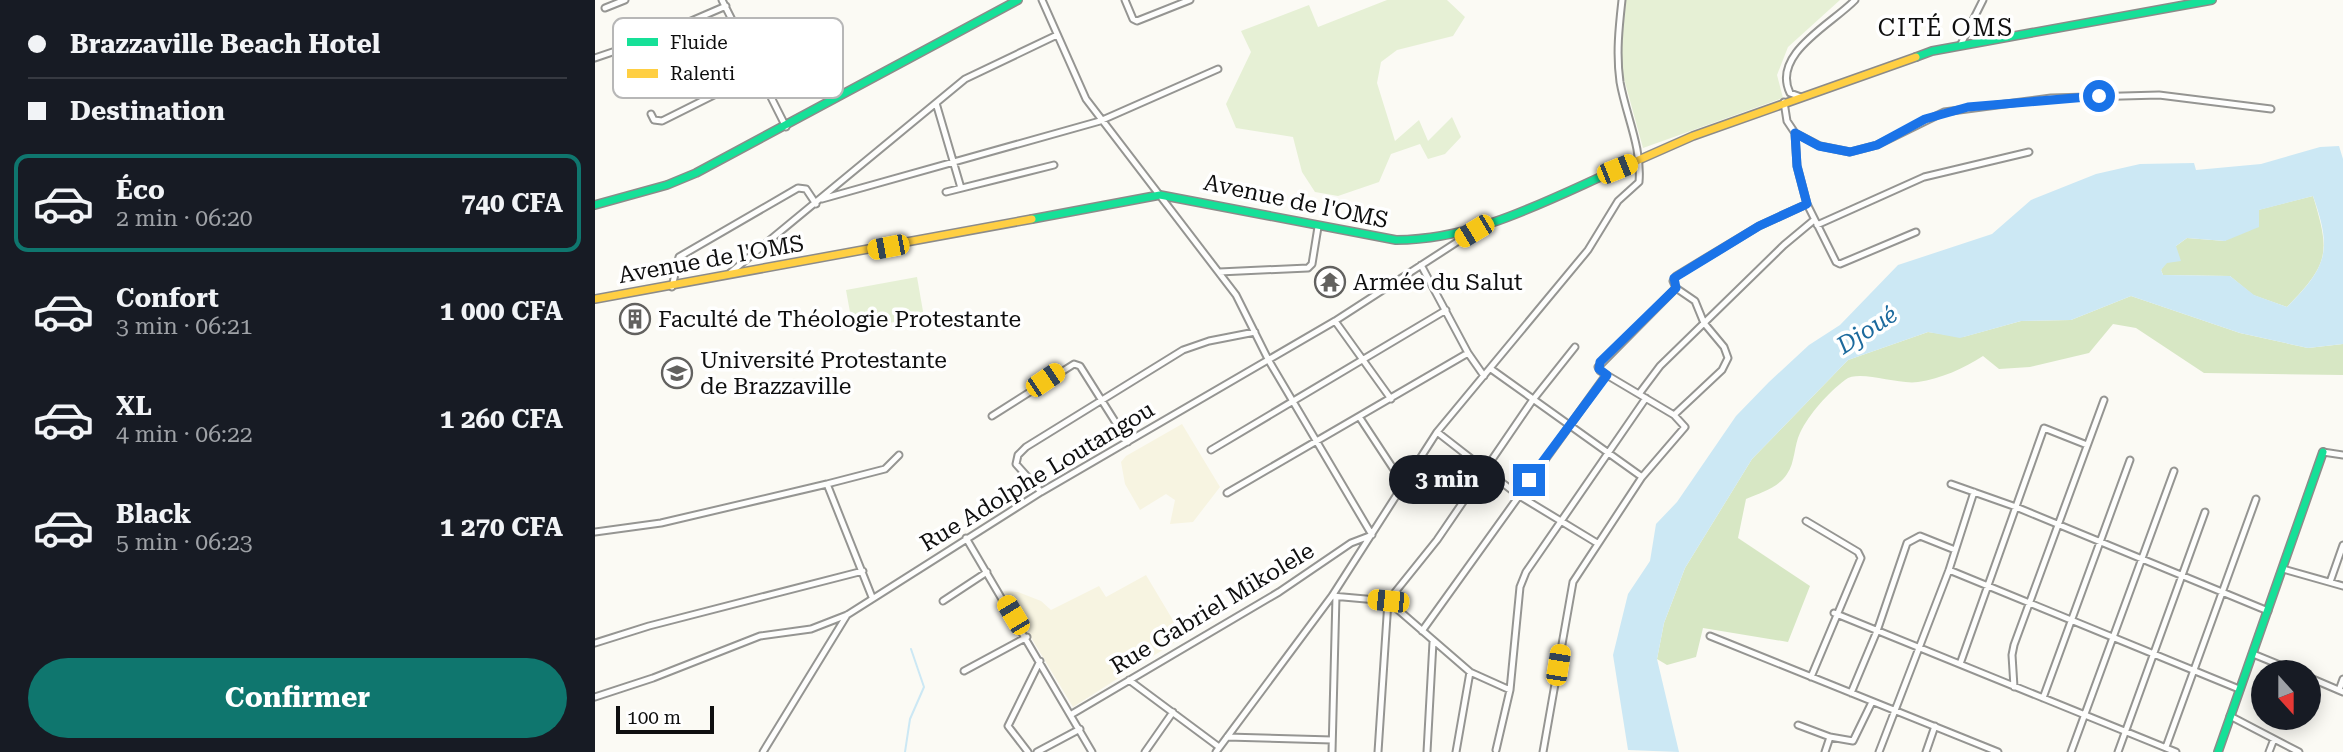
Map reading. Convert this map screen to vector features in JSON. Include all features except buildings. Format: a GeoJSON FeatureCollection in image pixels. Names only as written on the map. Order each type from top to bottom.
{"type":"FeatureCollection","features":[{"type":"Feature","properties":{"kind":"street"},"geometry":{"type":"LineString","coordinates":[[605,8],[625,0]]}},
{"type":"Feature","properties":{"kind":"street"},"geometry":{"type":"LineString","coordinates":[[722,0],[732,18]]}},
{"type":"Feature","properties":{"kind":"street"},"geometry":{"type":"LineString","coordinates":[[843,96],[1018,0]]}},
{"type":"Feature","properties":{"kind":"street"},"geometry":{"type":"LineString","coordinates":[[1042,0],[1075,78],[1100,121],[1236,295],[1269,361],[1372,535]]}},
{"type":"Feature","properties":{"kind":"street"},"geometry":{"type":"LineString","coordinates":[[1125,0],[1133,19],[1137,21],[1190,0]]}},
{"type":"Feature","properties":{"kind":"street"},"geometry":{"type":"LineString","coordinates":[[1129,680],[1173,712],[1217,750],[1334,596],[1437,432],[1588,250],[1618,201],[1639,182],[1641,159],[1627,115],[1617,63],[1622,0]]}},
{"type":"Feature","properties":{"kind":"street"},"geometry":{"type":"LineString","coordinates":[[1801,97],[1790,93],[1785,84],[1788,65],[1801,49],[1855,0]]}},
{"type":"Feature","properties":{"kind":"street"},"geometry":{"type":"LineString","coordinates":[[1961,44],[1983,0]]}},
{"type":"Feature","properties":{"kind":"street","name":"Avenue de l'OMS"},"geometry":{"type":"LineString","coordinates":[[595,299],[725,278],[1160,195],[1220,204],[1318,227],[1396,240],[1425,240],[1474,231],[1693,136],[1784,102],[1961,44],[2212,0]]}},
{"type":"Feature","properties":{"kind":"street"},"geometry":{"type":"LineString","coordinates":[[699,18],[726,6]]}},
{"type":"Feature","properties":{"kind":"street"},"geometry":{"type":"LineString","coordinates":[[725,278],[969,75],[1057,35]]}},
{"type":"Feature","properties":{"kind":"street"},"geometry":{"type":"LineString","coordinates":[[595,58],[613,52]]}},
{"type":"Feature","properties":{"kind":"street"},"geometry":{"type":"LineString","coordinates":[[822,199],[1100,121],[1217,69]]}},
{"type":"Feature","properties":{"kind":"street"},"geometry":{"type":"LineString","coordinates":[[1784,102],[1787,121],[1795,133],[1819,146],[1850,152],[1877,145],[1944,112],[2063,97],[2159,95],[2271,108]]}},
{"type":"Feature","properties":{"kind":"street"},"geometry":{"type":"LineString","coordinates":[[651,114],[654,120],[663,121],[709,98]]}},
{"type":"Feature","properties":{"kind":"street"},"geometry":{"type":"LineString","coordinates":[[771,98],[786,127]]}},
{"type":"Feature","properties":{"kind":"street"},"geometry":{"type":"LineString","coordinates":[[595,205],[667,185],[839,98]]}},
{"type":"Feature","properties":{"kind":"street"},"geometry":{"type":"LineString","coordinates":[[936,103],[961,188]]}},
{"type":"Feature","properties":{"kind":"street"},"geometry":{"type":"LineString","coordinates":[[1795,133],[1797,166],[1807,204],[1836,262],[1840,264],[1916,232]]}},
{"type":"Feature","properties":{"kind":"street"},"geometry":{"type":"LineString","coordinates":[[1639,394],[1660,366],[1704,323],[1784,245],[1815,222],[1924,177],[2029,152]]}},
{"type":"Feature","properties":{"kind":"street"},"geometry":{"type":"LineString","coordinates":[[946,192],[1054,165]]}},
{"type":"Feature","properties":{"kind":"street"},"geometry":{"type":"LineString","coordinates":[[672,287],[679,257],[708,239],[798,188],[806,189],[816,204]]}},
{"type":"Feature","properties":{"kind":"street"},"geometry":{"type":"LineString","coordinates":[[1674,415],[1726,364],[1727,352],[1704,323],[1695,301],[1676,288],[1672,281],[1759,226],[1807,204]]}},
{"type":"Feature","properties":{"kind":"street"},"geometry":{"type":"LineString","coordinates":[[1219,272],[1308,268],[1312,264],[1318,227]]}},
{"type":"Feature","properties":{"kind":"street","name":"Rue Adolphe Loutangou"},"geometry":{"type":"LineString","coordinates":[[595,697],[653,678],[760,636],[811,629],[848,615],[872,597],[1041,492],[1335,321],[1474,231]]}},
{"type":"Feature","properties":{"kind":"street"},"geometry":{"type":"LineString","coordinates":[[1421,265],[1468,354],[1484,376]]}},
{"type":"Feature","properties":{"kind":"street"},"geometry":{"type":"LineString","coordinates":[[1543,752],[1573,582],[1642,477],[1685,427],[1674,415],[1599,369],[1600,362],[1676,288]]}},
{"type":"Feature","properties":{"kind":"street"},"geometry":{"type":"LineString","coordinates":[[1211,450],[1294,403],[1446,310]]}},
{"type":"Feature","properties":{"kind":"street"},"geometry":{"type":"LineString","coordinates":[[1335,321],[1391,399]]}},
{"type":"Feature","properties":{"kind":"street"},"geometry":{"type":"LineString","coordinates":[[1041,492],[1020,472],[1016,464],[1018,455],[1102,400],[1196,344],[1255,332]]}},
{"type":"Feature","properties":{"kind":"street"},"geometry":{"type":"LineString","coordinates":[[1378,752],[1388,601],[1485,472],[1532,401],[1575,347]]}},
{"type":"Feature","properties":{"kind":"street"},"geometry":{"type":"LineString","coordinates":[[1227,494],[1468,354]]}},
{"type":"Feature","properties":{"kind":"street"},"geometry":{"type":"LineString","coordinates":[[992,416],[1074,364],[1080,366],[1128,442]]}},
{"type":"Feature","properties":{"kind":"street"},"geometry":{"type":"LineString","coordinates":[[1491,369],[1608,456],[1642,477]]}},
{"type":"Feature","properties":{"kind":"street"},"geometry":{"type":"LineString","coordinates":[[1422,631],[1607,375]]}},
{"type":"Feature","properties":{"kind":"street"},"geometry":{"type":"LineString","coordinates":[[1496,750],[1510,690],[1520,587],[1526,572],[1646,398]]}},
{"type":"Feature","properties":{"kind":"street"},"geometry":{"type":"LineString","coordinates":[[2014,687],[2012,655],[2105,400]]}},
{"type":"Feature","properties":{"kind":"street"},"geometry":{"type":"LineString","coordinates":[[1360,418],[1404,485]]}},
{"type":"Feature","properties":{"kind":"street"},"geometry":{"type":"LineString","coordinates":[[1959,664],[2044,428],[2087,446]]}},
{"type":"Feature","properties":{"kind":"street"},"geometry":{"type":"LineString","coordinates":[[1437,432],[1485,472],[1518,495],[1560,523],[1597,543]]}},
{"type":"Feature","properties":{"kind":"street"},"geometry":{"type":"LineString","coordinates":[[2217,752],[2323,452],[2343,455]]}},
{"type":"Feature","properties":{"kind":"street"},"geometry":{"type":"LineString","coordinates":[[595,532],[661,523],[827,484],[885,469],[899,455]]}},
{"type":"Feature","properties":{"kind":"street"},"geometry":{"type":"LineString","coordinates":[[2043,698],[2130,460]]}},
{"type":"Feature","properties":{"kind":"street"},"geometry":{"type":"LineString","coordinates":[[2071,752],[2174,471]]}},
{"type":"Feature","properties":{"kind":"street"},"geometry":{"type":"LineString","coordinates":[[827,484],[872,597]]}},
{"type":"Feature","properties":{"kind":"street"},"geometry":{"type":"LineString","coordinates":[[1951,484],[2183,574],[2267,611]]}},
{"type":"Feature","properties":{"kind":"street"},"geometry":{"type":"LineString","coordinates":[[1879,752],[1948,570],[1974,492]]}},
{"type":"Feature","properties":{"kind":"street"},"geometry":{"type":"LineString","coordinates":[[2166,747],[2256,499]]}},
{"type":"Feature","properties":{"kind":"street"},"geometry":{"type":"LineString","coordinates":[[2118,752],[2205,512]]}},
{"type":"Feature","properties":{"kind":"street"},"geometry":{"type":"LineString","coordinates":[[1807,522],[1860,555],[1859,567],[1835,614],[1811,677]]}},
{"type":"Feature","properties":{"kind":"street","name":"Rue Gabriel Mikolele"},"geometry":{"type":"LineString","coordinates":[[1072,714],[1279,592],[1351,543],[1372,535]]}},
{"type":"Feature","properties":{"kind":"street"},"geometry":{"type":"LineString","coordinates":[[1851,694],[1911,539],[1920,536],[1955,550]]}},
{"type":"Feature","properties":{"kind":"street"},"geometry":{"type":"LineString","coordinates":[[966,538],[1027,637],[1092,752]]}},
{"type":"Feature","properties":{"kind":"street"},"geometry":{"type":"LineString","coordinates":[[2330,582],[2343,545]]}},
{"type":"Feature","properties":{"kind":"street"},"geometry":{"type":"LineString","coordinates":[[2283,569],[2343,586]]}},
{"type":"Feature","properties":{"kind":"street"},"geometry":{"type":"LineString","coordinates":[[595,643],[649,626],[863,570]]}},
{"type":"Feature","properties":{"kind":"street"},"geometry":{"type":"LineString","coordinates":[[1948,570],[2113,635],[2239,689]]}},
{"type":"Feature","properties":{"kind":"street"},"geometry":{"type":"LineString","coordinates":[[943,601],[987,572]]}},
{"type":"Feature","properties":{"kind":"street"},"geometry":{"type":"LineString","coordinates":[[1334,596],[1388,601],[1470,673],[1510,690]]}},
{"type":"Feature","properties":{"kind":"street"},"geometry":{"type":"LineString","coordinates":[[1332,752],[1334,596]]}},
{"type":"Feature","properties":{"kind":"street"},"geometry":{"type":"LineString","coordinates":[[1835,614],[2176,752]]}},
{"type":"Feature","properties":{"kind":"street"},"geometry":{"type":"LineString","coordinates":[[763,752],[848,615]]}},
{"type":"Feature","properties":{"kind":"street"},"geometry":{"type":"LineString","coordinates":[[1710,636],[1998,752]]}},
{"type":"Feature","properties":{"kind":"street"},"geometry":{"type":"LineString","coordinates":[[964,671],[1027,637]]}},
{"type":"Feature","properties":{"kind":"street"},"geometry":{"type":"LineString","coordinates":[[1427,752],[1433,642]]}},
{"type":"Feature","properties":{"kind":"street"},"geometry":{"type":"LineString","coordinates":[[2253,654],[2268,660]]}},
{"type":"Feature","properties":{"kind":"street"},"geometry":{"type":"LineString","coordinates":[[1028,752],[1008,726],[1039,661]]}},
{"type":"Feature","properties":{"kind":"street"},"geometry":{"type":"LineString","coordinates":[[1456,752],[1470,673]]}},
{"type":"Feature","properties":{"kind":"street"},"geometry":{"type":"LineString","coordinates":[[2321,683],[2341,691],[2343,679]]}},
{"type":"Feature","properties":{"kind":"street"},"geometry":{"type":"LineString","coordinates":[[1798,725],[1830,737],[1853,741],[1872,702]]}},
{"type":"Feature","properties":{"kind":"street"},"geometry":{"type":"LineString","coordinates":[[1146,752],[1173,712]]}},
{"type":"Feature","properties":{"kind":"street"},"geometry":{"type":"LineString","coordinates":[[2230,716],[2299,752]]}},
{"type":"Feature","properties":{"kind":"street"},"geometry":{"type":"LineString","coordinates":[[1926,752],[1935,726]]}},
{"type":"Feature","properties":{"kind":"street"},"geometry":{"type":"LineString","coordinates":[[1037,752],[1080,729]]}},
{"type":"Feature","properties":{"kind":"street"},"geometry":{"type":"LineString","coordinates":[[1227,737],[1332,740]]}},
{"type":"Feature","properties":{"kind":"street"},"geometry":{"type":"LineString","coordinates":[[1825,752],[1830,737]]}},
{"type":"Feature","properties":{"kind":"street"},"geometry":{"type":"LineString","coordinates":[[2269,752],[2274,739]]}},
{"type":"Feature","properties":{"kind":"street"},"geometry":{"type":"LineString","coordinates":[[1974,752],[1977,744]]}},
{"type":"Feature","properties":{"kind":"shaded area"},"geometry":{"type":"Polygon","coordinates":[[[1182,424],[1220,487],[1193,522],[1170,524],[1175,500],[1166,494],[1140,510],[1125,484],[1121,462],[1126,456],[1182,424]]]}},
{"type":"Feature","properties":{"kind":"shaded area"},"geometry":{"type":"Polygon","coordinates":[[[1146,575],[1183,637],[1073,707],[1003,591],[1018,592],[1041,601],[1051,610],[1099,586],[1106,597],[1146,575]]]}},
{"type":"Feature","properties":{"kind":"green space"},"geometry":{"type":"Polygon","coordinates":[[[1387,0],[1447,0],[1465,17],[1453,36],[1397,50],[1381,62],[1377,83],[1395,141],[1419,120],[1428,141],[1452,117],[1461,137],[1445,154],[1428,159],[1420,144],[1391,154],[1379,182],[1338,196],[1315,192],[1302,172],[1293,137],[1236,128],[1226,104],[1251,52],[1241,31],[1309,5],[1318,27],[1387,0]]]}},
{"type":"Feature","properties":{"kind":"green space"},"geometry":{"type":"Polygon","coordinates":[[[1626,0],[1840,0],[1788,47],[1777,75],[1783,98],[1643,148],[1620,64],[1626,0]]]}},
{"type":"Feature","properties":{"kind":"green space"},"geometry":{"type":"Polygon","coordinates":[[[2313,196],[2322,231],[2323,256],[2312,279],[2287,307],[2253,295],[2230,276],[2163,275],[2161,270],[2176,246],[2187,238],[2225,241],[2258,210],[2313,196]]]}},
{"type":"Feature","properties":{"kind":"green space"},"geometry":{"type":"Polygon","coordinates":[[[917,277],[924,317],[853,329],[846,290],[917,277]]]}},
{"type":"Feature","properties":{"kind":"green space"},"geometry":{"type":"Polygon","coordinates":[[[2131,296],[2240,333],[2308,348],[2343,344],[2343,375],[2204,373],[2136,328],[2113,324],[2089,353],[2030,367],[1999,369],[1983,356],[1952,372],[1918,382],[1851,377],[1832,391],[1808,419],[1798,438],[1790,470],[1783,479],[1768,490],[1746,499],[1738,538],[1810,586],[1788,642],[1703,628],[1696,657],[1667,665],[1657,659],[1664,623],[1685,568],[1752,459],[1848,360],[1928,332],[1963,337],[2021,321],[2071,320],[2131,296]]]}},
{"type":"Feature","properties":{"kind":"water","name":"Djoué"},"geometry":{"type":"Polygon","coordinates":[[[2339,146],[2343,159],[2343,344],[2308,348],[2240,333],[2131,296],[2071,320],[2021,321],[1960,338],[1928,332],[1848,360],[1752,459],[1685,568],[1664,623],[1657,659],[1679,752],[1628,750],[1613,655],[1628,594],[1650,561],[1656,524],[1677,502],[1736,416],[1809,345],[1840,325],[1898,265],[1992,234],[2031,200],[2096,174],[2140,164],[2194,163],[2196,170],[2261,164],[2320,147],[2339,146]],[[2313,196],[2259,210],[2259,227],[2225,241],[2187,238],[2176,246],[2181,261],[2167,263],[2161,270],[2163,275],[2230,276],[2254,295],[2287,307],[2311,280],[2323,256],[2323,230],[2313,196]]]}},
{"type":"Feature","properties":{"kind":"waterway"},"geometry":{"type":"LineString","coordinates":[[905,752],[910,719],[924,687],[911,649]]}},
{"type":"Feature","properties":{"kind":"traffic: fast"},"geometry":{"type":"LineString","coordinates":[[843,94],[1018,0]]}},
{"type":"Feature","properties":{"kind":"traffic: fast"},"geometry":{"type":"LineString","coordinates":[[1916,57],[1932,51],[2212,0]]}},
{"type":"Feature","properties":{"kind":"traffic: fast"},"geometry":{"type":"LineString","coordinates":[[595,205],[667,185],[696,173],[836,98]]}},
{"type":"Feature","properties":{"kind":"traffic: fast"},"geometry":{"type":"LineString","coordinates":[[1032,219],[1160,195],[1396,240],[1426,238],[1456,233],[1513,215],[1625,166]]}},
{"type":"Feature","properties":{"kind":"traffic: fast"},"geometry":{"type":"LineString","coordinates":[[2218,752],[2323,452]]}},
{"type":"Feature","properties":{"kind":"traffic: slow"},"geometry":{"type":"LineString","coordinates":[[1625,166],[1693,136],[1916,57]]}},
{"type":"Feature","properties":{"kind":"traffic: slow"},"geometry":{"type":"LineString","coordinates":[[595,299],[1032,219]]}},
{"type":"Feature","properties":{"kind":"place","name":"Armée du Salut"},"geometry":{"type":"Point","coordinates":[1330,282]}},
{"type":"Feature","properties":{"kind":"place","name":"Faculté de Théologie Protestante"},"geometry":{"type":"Point","coordinates":[635,319]}},
{"type":"Feature","properties":{"kind":"place","name":"Université Protestante de Brazzaville"},"geometry":{"type":"Point","coordinates":[677,373]}},
{"type":"Feature","properties":{"kind":"district","name":"CITÉ OMS"},"geometry":{"type":"Point","coordinates":[1946,28]}},
{"type":"Feature","properties":{"kind":"route"},"geometry":{"type":"LineString","coordinates":[[1529,480],[1607,375],[1600,371],[1600,362],[1676,288],[1672,281],[1676,276],[1759,226],[1807,204],[1797,166],[1795,133],[1819,146],[1850,152],[1877,145],[1925,119],[1944,112],[2050,98],[2099,96]]}}]}
